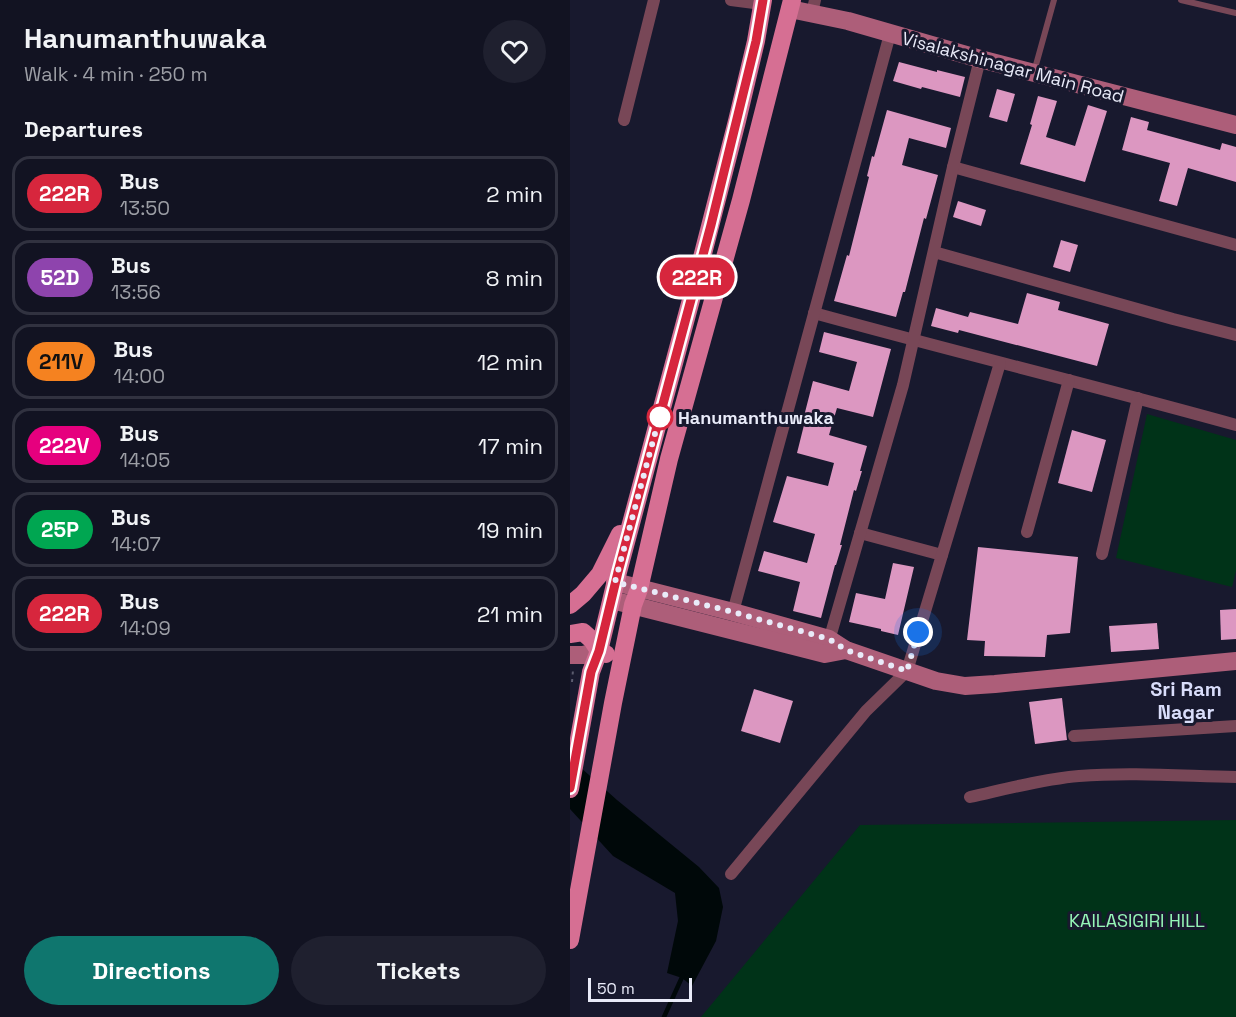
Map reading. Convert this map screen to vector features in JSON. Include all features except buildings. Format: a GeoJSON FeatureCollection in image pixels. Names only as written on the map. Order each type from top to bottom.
{"type":"FeatureCollection","features":[{"type":"Feature","properties":{"kind":"main road"},"geometry":{"type":"LineString","coordinates":[[570,789],[591,672],[599,651],[696,281],[737,121],[763,2]]}},
{"type":"Feature","properties":{"kind":"main road"},"geometry":{"type":"LineString","coordinates":[[570,939],[622,658],[636,597],[669,459],[741,200],[791,4]]}},
{"type":"Feature","properties":{"kind":"main road"},"geometry":{"type":"LineString","coordinates":[[570,605],[600,574],[636,505]]}},
{"type":"Feature","properties":{"kind":"main road"},"geometry":{"type":"LineString","coordinates":[[570,634],[583,632],[599,651],[622,658]]}},
{"type":"Feature","properties":{"kind":"street"},"geometry":{"type":"LineString","coordinates":[[624,120],[654,0]]}},
{"type":"Feature","properties":{"kind":"street"},"geometry":{"type":"LineString","coordinates":[[731,0],[763,2]]}},
{"type":"Feature","properties":{"kind":"street","name":"Visalakshinagar Main Road"},"geometry":{"type":"LineString","coordinates":[[791,4],[813,7],[848,21],[980,59],[1236,125]]}},
{"type":"Feature","properties":{"kind":"street"},"geometry":{"type":"LineString","coordinates":[[733,612],[890,34]]}},
{"type":"Feature","properties":{"kind":"street"},"geometry":{"type":"LineString","coordinates":[[827,647],[903,385],[980,59]]}},
{"type":"Feature","properties":{"kind":"street"},"geometry":{"type":"LineString","coordinates":[[953,167],[1236,245]]}},
{"type":"Feature","properties":{"kind":"street"},"geometry":{"type":"LineString","coordinates":[[934,252],[1236,335]]}},
{"type":"Feature","properties":{"kind":"street"},"geometry":{"type":"LineString","coordinates":[[814,313],[1236,425]]}},
{"type":"Feature","properties":{"kind":"street"},"geometry":{"type":"LineString","coordinates":[[731,874],[866,711],[907,671],[1000,363]]}},
{"type":"Feature","properties":{"kind":"street"},"geometry":{"type":"LineString","coordinates":[[1027,532],[1069,380]]}},
{"type":"Feature","properties":{"kind":"street"},"geometry":{"type":"LineString","coordinates":[[1102,554],[1138,398]]}},
{"type":"Feature","properties":{"kind":"street"},"geometry":{"type":"LineString","coordinates":[[860,533],[942,555]]}},
{"type":"Feature","properties":{"kind":"street"},"geometry":{"type":"LineString","coordinates":[[613,591],[846,650],[936,681],[964,686],[1236,661]]}},
{"type":"Feature","properties":{"kind":"street"},"geometry":{"type":"LineString","coordinates":[[636,597],[733,612],[827,647]]}},
{"type":"Feature","properties":{"kind":"street"},"geometry":{"type":"LineString","coordinates":[[570,654],[583,655],[599,651]]}},
{"type":"Feature","properties":{"kind":"street"},"geometry":{"type":"LineString","coordinates":[[1074,736],[1236,726]]}},
{"type":"Feature","properties":{"kind":"street"},"geometry":{"type":"LineString","coordinates":[[970,797],[1077,776],[1236,777]]}},
{"type":"Feature","properties":{"kind":"lane"},"geometry":{"type":"LineString","coordinates":[[1034,73],[1054,0]]}},
{"type":"Feature","properties":{"kind":"lane"},"geometry":{"type":"LineString","coordinates":[[1181,0],[1236,13]]}},
{"type":"Feature","properties":{"kind":"green space"},"geometry":{"type":"Polygon","coordinates":[[[1147,414],[1236,440],[1236,571],[1232,587],[1116,558],[1147,414]]]}},
{"type":"Feature","properties":{"kind":"green space","name":"KAILASIGIRI HILL"},"geometry":{"type":"Polygon","coordinates":[[[1236,820],[1236,1017],[701,1017],[860,825],[1236,820]]]}},
{"type":"Feature","properties":{"kind":"shaded area"},"geometry":{"type":"Polygon","coordinates":[[[570,758],[699,867],[719,888],[723,907],[716,941],[692,986],[682,978],[667,973],[678,921],[675,893],[613,856],[570,809],[570,758]]]}},
{"type":"Feature","properties":{"kind":"waterway"},"geometry":{"type":"LineString","coordinates":[[664,1017],[683,975]]}},
{"type":"Feature","properties":{"kind":"bus line","name":"222R"},"geometry":{"type":"LineString","coordinates":[[570,788],[591,672],[599,651],[711,225],[756,41],[763,0]]}},
{"type":"Feature","properties":{"kind":"place","name":"Hanumanthuwaka"},"geometry":{"type":"Point","coordinates":[660,417]}},
{"type":"Feature","properties":{"kind":"district","name":"Sri Ram Nagar"},"geometry":{"type":"Point","coordinates":[1186,700]}},
{"type":"Feature","properties":{"kind":"route"},"geometry":{"type":"LineString","coordinates":[[660,417],[660,415],[615,582],[829,639],[846,650],[907,671],[918,632]]}}]}
